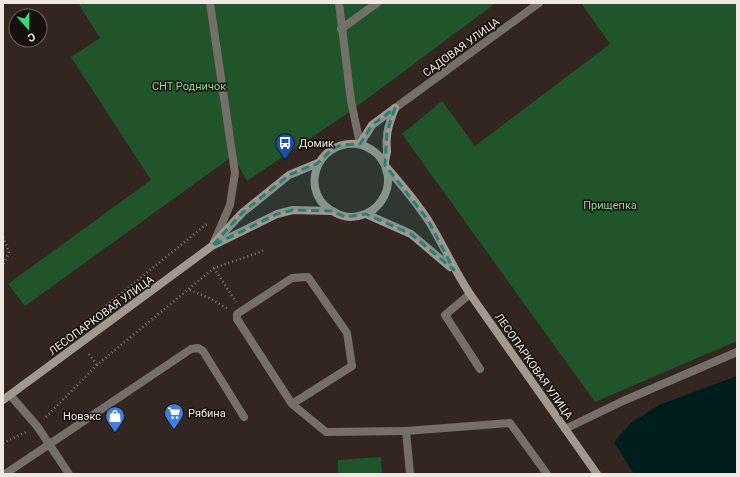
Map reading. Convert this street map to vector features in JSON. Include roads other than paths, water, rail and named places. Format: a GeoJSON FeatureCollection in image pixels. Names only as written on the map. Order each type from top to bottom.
{"type":"FeatureCollection","features":[{"type":"Feature","properties":{"kind":"main road"},"geometry":{"type":"LineString","coordinates":[[360,144],[372,125],[395,108]]}},
{"type":"Feature","properties":{"kind":"main road"},"geometry":{"type":"LineString","coordinates":[[395,108],[387,132],[385,165],[388,178],[387,190],[381,202],[366,214],[346,217],[331,211],[323,204],[315,187],[314,178],[318,163],[323,156],[332,149],[350,143],[360,144],[375,152],[385,165],[428,220],[454,270]]}},
{"type":"Feature","properties":{"kind":"main road"},"geometry":{"type":"LineString","coordinates":[[212,246],[242,212],[289,175],[318,163]]}},
{"type":"Feature","properties":{"kind":"main road"},"geometry":{"type":"LineString","coordinates":[[212,246],[277,214],[293,210],[331,211]]}},
{"type":"Feature","properties":{"kind":"main road"},"geometry":{"type":"LineString","coordinates":[[366,214],[411,234],[454,270]]}},
{"type":"Feature","properties":{"kind":"main road","name":"ЛЕСОПАРКОВАЯ УЛИЦА"},"geometry":{"type":"LineString","coordinates":[[3,400],[212,246]]}},
{"type":"Feature","properties":{"kind":"main road","name":"ЛЕСОПАРКОВАЯ УЛИЦА"},"geometry":{"type":"LineString","coordinates":[[454,270],[597,474]]}},
{"type":"Feature","properties":{"kind":"street"},"geometry":{"type":"LineString","coordinates":[[210,3],[235,173],[230,205],[212,246]]}},
{"type":"Feature","properties":{"kind":"street"},"geometry":{"type":"LineString","coordinates":[[339,3],[351,102],[360,144]]}},
{"type":"Feature","properties":{"kind":"street"},"geometry":{"type":"LineString","coordinates":[[341,29],[377,3]]}},
{"type":"Feature","properties":{"kind":"street","name":"САДОВАЯ УЛИЦА"},"geometry":{"type":"LineString","coordinates":[[395,108],[539,3]]}},
{"type":"Feature","properties":{"kind":"street"},"geometry":{"type":"LineString","coordinates":[[292,404],[352,366],[346,333],[308,277],[292,278],[240,312],[237,319],[292,404],[326,432],[406,431],[510,423],[547,474]]}},
{"type":"Feature","properties":{"kind":"street"},"geometry":{"type":"LineString","coordinates":[[470,294],[445,315],[480,369]]}},
{"type":"Feature","properties":{"kind":"street"},"geometry":{"type":"LineString","coordinates":[[4,474],[191,349],[198,348],[203,352],[244,417]]}},
{"type":"Feature","properties":{"kind":"street"},"geometry":{"type":"LineString","coordinates":[[565,429],[623,401],[737,352]]}},
{"type":"Feature","properties":{"kind":"street"},"geometry":{"type":"LineString","coordinates":[[10,395],[37,426],[69,474]]}},
{"type":"Feature","properties":{"kind":"street"},"geometry":{"type":"LineString","coordinates":[[406,431],[410,474]]}},
{"type":"Feature","properties":{"kind":"water"},"geometry":{"type":"Polygon","coordinates":[[[737,376],[737,474],[634,474],[614,442],[631,423],[659,405],[737,376]]]}},
{"type":"Feature","properties":{"kind":"place","name":"Домик"},"geometry":{"type":"Point","coordinates":[285,160]}},
{"type":"Feature","properties":{"kind":"place","name":"Рябина"},"geometry":{"type":"Point","coordinates":[174,430]}},
{"type":"Feature","properties":{"kind":"place","name":"Новэкс"},"geometry":{"type":"Point","coordinates":[115,433]}},
{"type":"Feature","properties":{"kind":"park label","name":"СНТ Родничок"},"geometry":{"type":"Point","coordinates":[189,86]}},
{"type":"Feature","properties":{"kind":"park label","name":"Прищепка"},"geometry":{"type":"Point","coordinates":[610,205]}}]}
